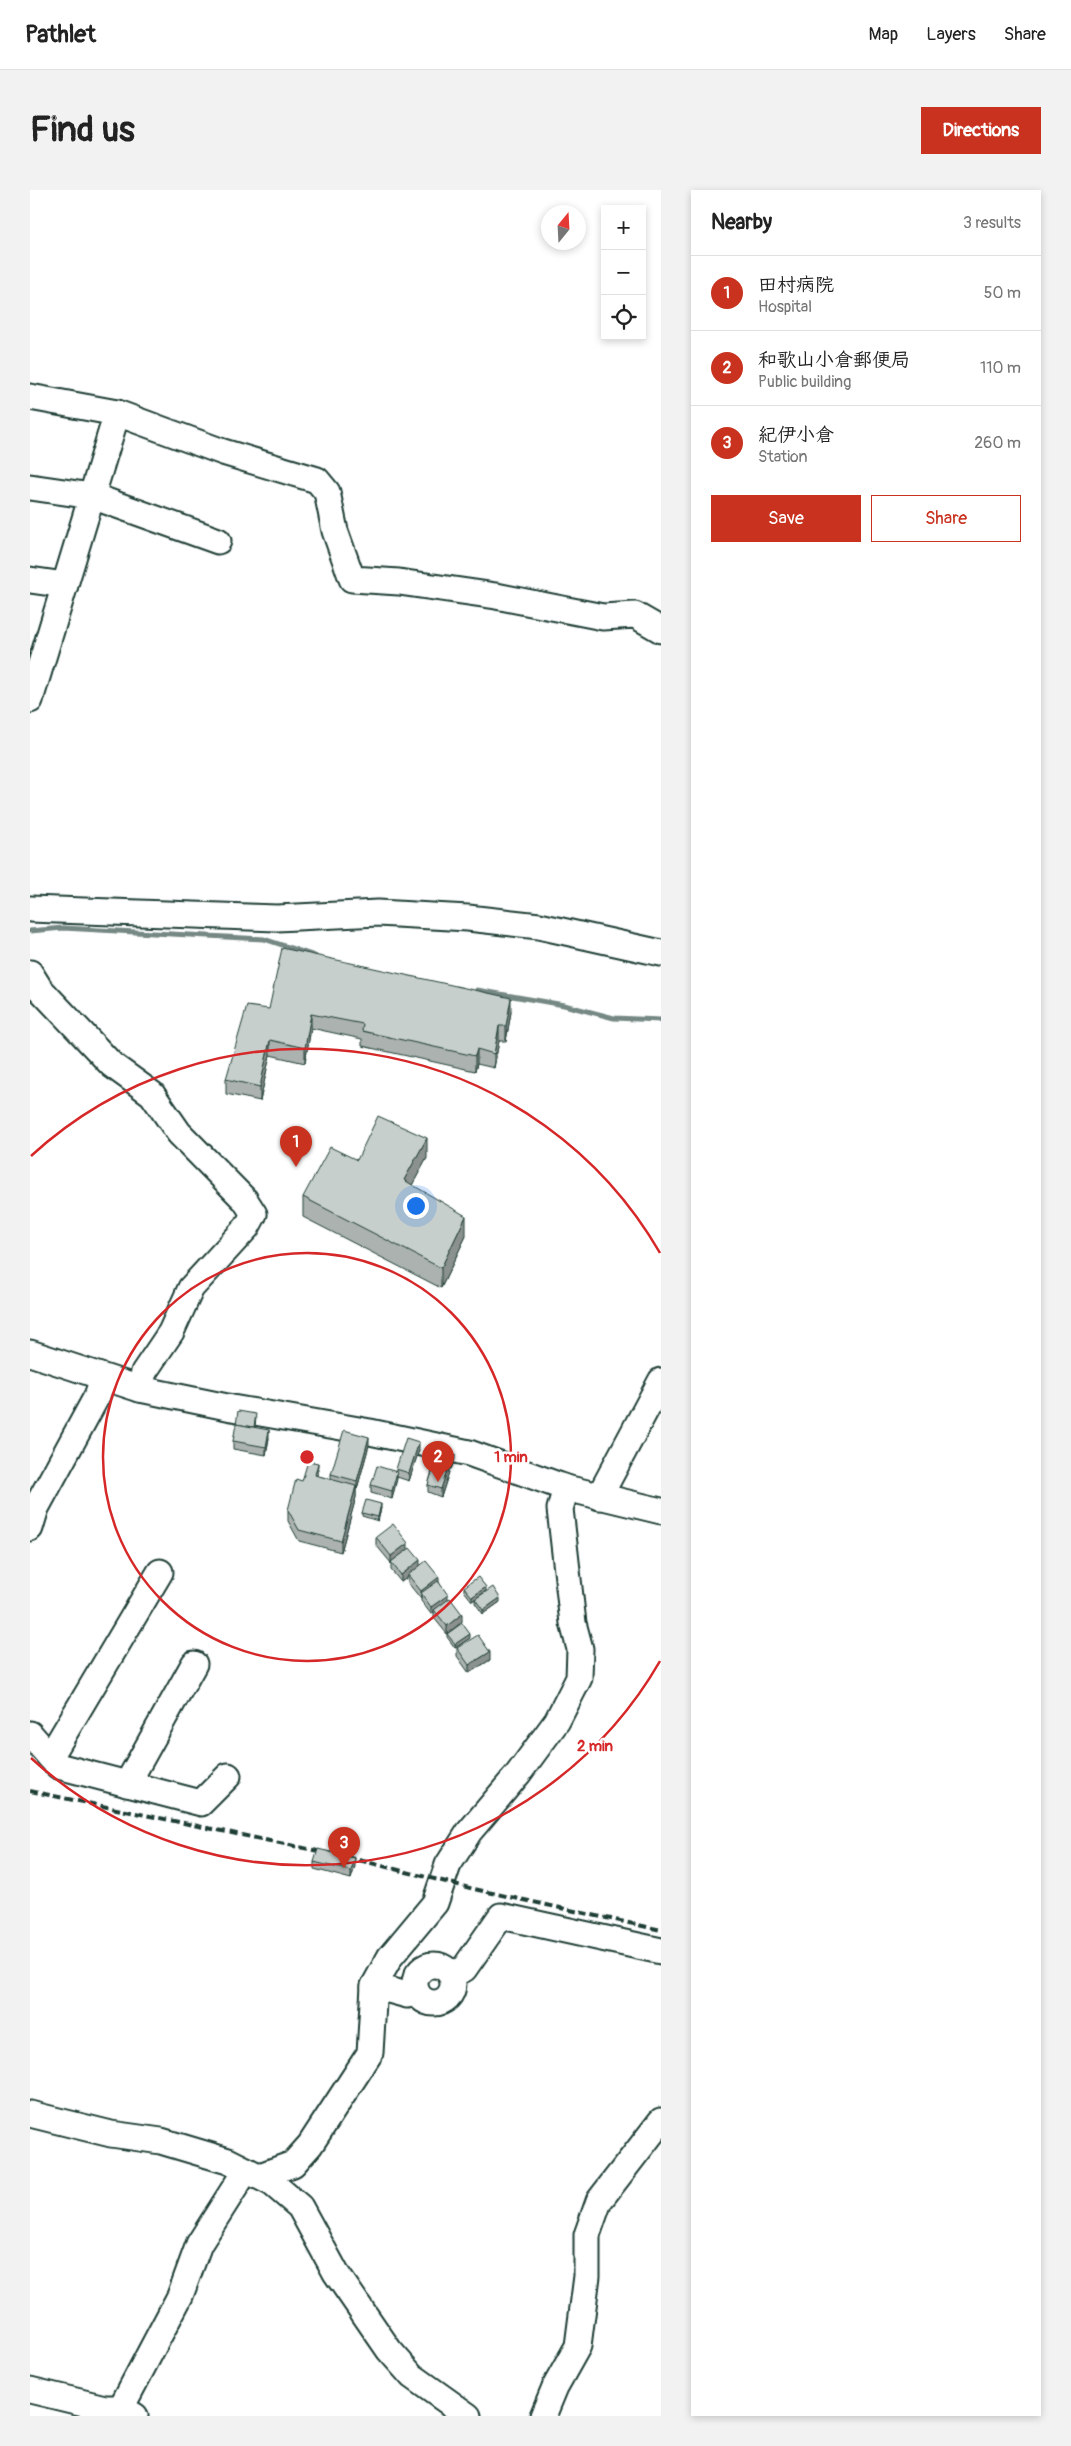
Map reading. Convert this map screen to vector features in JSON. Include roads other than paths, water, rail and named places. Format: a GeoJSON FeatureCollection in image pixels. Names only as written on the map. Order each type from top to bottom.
{"type":"FeatureCollection","features":[{"type":"Feature","properties":{"kind":"street"},"geometry":{"type":"LineString","coordinates":[[30,397],[117,414],[223,452],[317,480],[327,492],[335,530],[352,579],[399,582],[496,596],[603,617],[636,615],[661,630]]}},
{"type":"Feature","properties":{"kind":"street"},"geometry":{"type":"LineString","coordinates":[[30,700],[117,414]]}},
{"type":"Feature","properties":{"kind":"street"},"geometry":{"type":"LineString","coordinates":[[30,487],[92,496],[218,541]]}},
{"type":"Feature","properties":{"kind":"street"},"geometry":{"type":"LineString","coordinates":[[30,580],[65,585]]}},
{"type":"Feature","properties":{"kind":"street"},"geometry":{"type":"LineString","coordinates":[[30,909],[277,918],[378,913],[468,918],[539,926],[661,953]]}},
{"type":"Feature","properties":{"kind":"street"},"geometry":{"type":"LineString","coordinates":[[30,973],[40,989],[112,1065],[152,1094],[179,1133],[245,1200],[254,1214],[247,1227],[191,1288],[171,1332],[144,1372],[140,1389]]}},
{"type":"Feature","properties":{"kind":"street"},"geometry":{"type":"LineString","coordinates":[[30,1353],[103,1379],[140,1389],[232,1408],[418,1441],[469,1453],[566,1488],[661,1511]]}},
{"type":"Feature","properties":{"kind":"street"},"geometry":{"type":"LineString","coordinates":[[30,1528],[36,1508],[97,1396],[103,1379]]}},
{"type":"Feature","properties":{"kind":"street"},"geometry":{"type":"LineString","coordinates":[[600,1497],[661,1381]]}},
{"type":"Feature","properties":{"kind":"street"},"geometry":{"type":"LineString","coordinates":[[30,2390],[128,2412],[180,2296],[199,2244],[253,2173],[293,2164],[310,2145],[370,2053],[374,1986],[390,1957],[435,1903],[448,1865],[469,1832],[518,1774],[556,1722],[579,1678],[580,1649],[573,1624],[560,1509],[566,1488]]}},
{"type":"Feature","properties":{"kind":"street"},"geometry":{"type":"LineString","coordinates":[[50,1758],[160,1572]]}},
{"type":"Feature","properties":{"kind":"street"},"geometry":{"type":"LineString","coordinates":[[127,1784],[194,1664]]}},
{"type":"Feature","properties":{"kind":"street"},"geometry":{"type":"LineString","coordinates":[[30,1734],[58,1766],[202,1803],[228,1776]]}},
{"type":"Feature","properties":{"kind":"street"},"geometry":{"type":"LineString","coordinates":[[374,1986],[407,1995],[415,1988],[424,2001],[438,2003],[444,2001],[451,1994],[454,1987],[451,1974],[464,1969],[501,1916],[661,1951]]}},
{"type":"Feature","properties":{"kind":"street"},"geometry":{"type":"LineString","coordinates":[[30,2114],[112,2134],[162,2141],[228,2161],[272,2183],[300,2206],[336,2272],[389,2350],[412,2376],[468,2416]]}},
{"type":"Feature","properties":{"kind":"street"},"geometry":{"type":"LineString","coordinates":[[543,2416],[555,2387],[578,2346],[587,2276],[587,2235],[599,2201],[661,2121]]}},
{"type":"Feature","properties":{"kind":"waterway"},"geometry":{"type":"LineString","coordinates":[[30,931],[63,928],[264,939],[315,956]]}},
{"type":"Feature","properties":{"kind":"waterway"},"geometry":{"type":"LineString","coordinates":[[477,990],[564,1005],[614,1018],[661,1020]]}},
{"type":"Feature","properties":{"kind":"railway"},"geometry":{"type":"LineString","coordinates":[[30,1791],[347,1857],[474,1889],[661,1930]]}},
{"type":"Feature","properties":{"kind":"place","name":"田村病院"},"geometry":{"type":"Point","coordinates":[296,1167]}},
{"type":"Feature","properties":{"kind":"place","name":"和歌山小倉郵便局"},"geometry":{"type":"Point","coordinates":[438,1482]}},
{"type":"Feature","properties":{"kind":"place","name":"紀伊小倉"},"geometry":{"type":"Point","coordinates":[344,1868]}}]}
